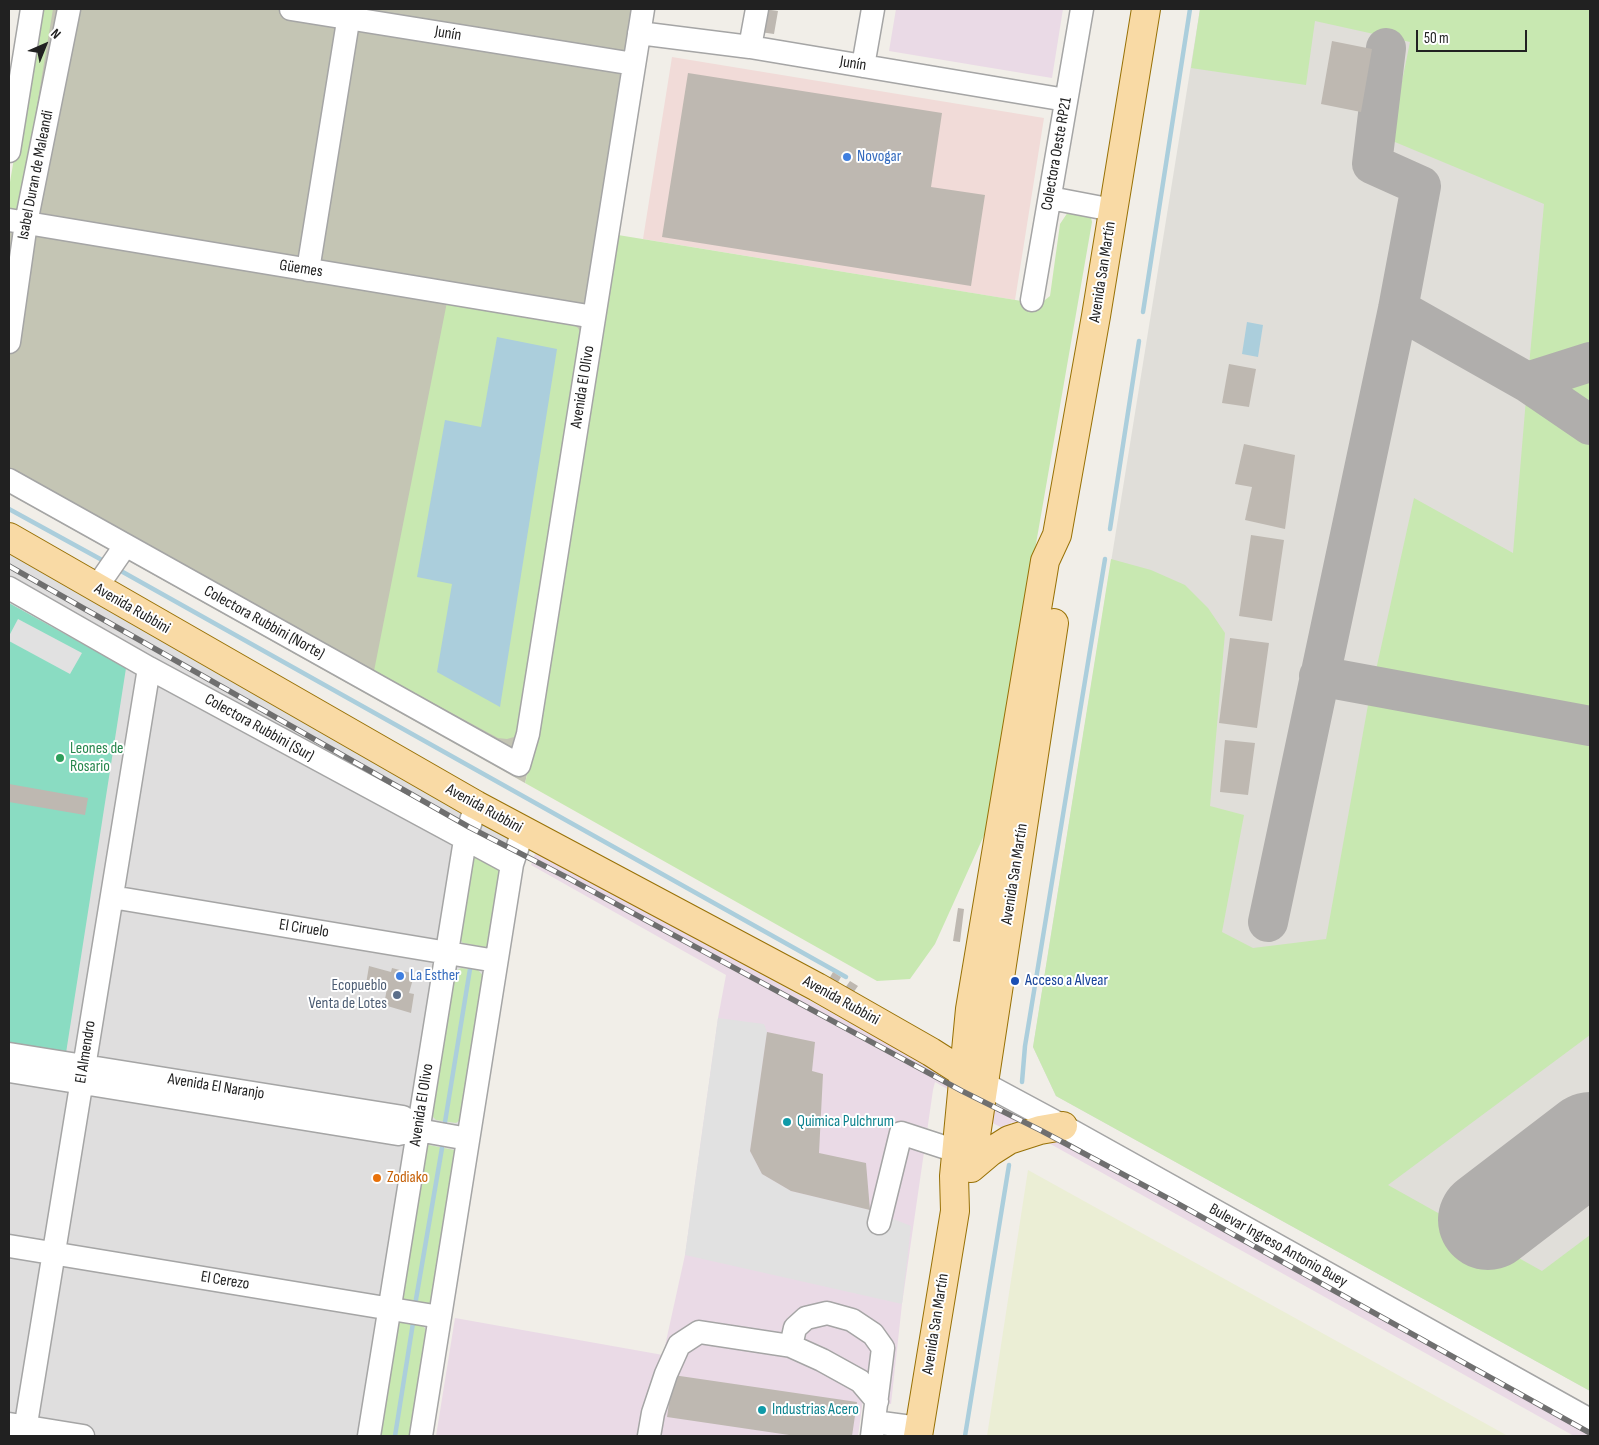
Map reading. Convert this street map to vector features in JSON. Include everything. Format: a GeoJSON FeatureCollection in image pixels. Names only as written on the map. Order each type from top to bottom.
{"type":"FeatureCollection","features":[{"type":"Feature","properties":{"kind":"main road","name":"Avenida San Martín"},"geometry":{"type":"LineString","coordinates":[[919,1432],[955,1211],[954,1176],[964,1160],[974,1078],[970,1009],[1045,561],[1057,535],[1146,9]]}},
{"type":"Feature","properties":{"kind":"main road","name":"Avenida Rubbini"},"geometry":{"type":"LineString","coordinates":[[9,537],[476,805],[816,987],[974,1078]]}},
{"type":"Feature","properties":{"kind":"main road"},"geometry":{"type":"LineString","coordinates":[[964,1160],[990,1152],[1009,1140],[1040,1130],[1063,1126]]}},
{"type":"Feature","properties":{"kind":"street","name":"Isabel Duran de Maleandi"},"geometry":{"type":"LineString","coordinates":[[9,151],[32,9]]}},
{"type":"Feature","properties":{"kind":"street","name":"Isabel Duran de Maleandi"},"geometry":{"type":"LineString","coordinates":[[9,342],[17,222],[69,9]]}},
{"type":"Feature","properties":{"kind":"street","name":"Junín"},"geometry":{"type":"LineString","coordinates":[[291,9],[349,13],[634,64]]}},
{"type":"Feature","properties":{"kind":"street","name":"Avenida El Olivo"},"geometry":{"type":"LineString","coordinates":[[519,765],[528,734],[643,9]]}},
{"type":"Feature","properties":{"kind":"street"},"geometry":{"type":"LineString","coordinates":[[750,47],[757,9]]}},
{"type":"Feature","properties":{"kind":"street"},"geometry":{"type":"LineString","coordinates":[[863,66],[873,9]]}},
{"type":"Feature","properties":{"kind":"street","name":"Colectora Oeste RP21"},"geometry":{"type":"LineString","coordinates":[[1032,300],[1082,9]]}},
{"type":"Feature","properties":{"kind":"street"},"geometry":{"type":"LineString","coordinates":[[308,270],[349,13]]}},
{"type":"Feature","properties":{"kind":"street","name":"Junín"},"geometry":{"type":"LineString","coordinates":[[639,33],[750,47],[1066,100]]}},
{"type":"Feature","properties":{"kind":"street"},"geometry":{"type":"LineString","coordinates":[[1050,198],[1113,210]]}},
{"type":"Feature","properties":{"kind":"street","name":"Güemes"},"geometry":{"type":"LineString","coordinates":[[17,222],[594,317]]}},
{"type":"Feature","properties":{"kind":"street","name":"Colectora Rubbini (Norte)"},"geometry":{"type":"LineString","coordinates":[[9,480],[519,765]]}},
{"type":"Feature","properties":{"kind":"street"},"geometry":{"type":"LineString","coordinates":[[96,588],[126,546]]}},
{"type":"Feature","properties":{"kind":"street","name":"Colectora Rubbini (Sur)"},"geometry":{"type":"LineString","coordinates":[[9,588],[149,668],[464,840],[512,864]]}},
{"type":"Feature","properties":{"kind":"street","name":"El Almendro"},"geometry":{"type":"LineString","coordinates":[[19,1429],[53,1254],[149,668]]}},
{"type":"Feature","properties":{"kind":"street","name":"Avenida El Olivo"},"geometry":{"type":"LineString","coordinates":[[369,1436],[464,840],[476,805]]}},
{"type":"Feature","properties":{"kind":"street"},"geometry":{"type":"LineString","coordinates":[[421,1436],[512,864],[523,831]]}},
{"type":"Feature","properties":{"kind":"street","name":"El Ciruelo"},"geometry":{"type":"LineString","coordinates":[[112,897],[496,961]]}},
{"type":"Feature","properties":{"kind":"street","name":"Avenida El Naranjo"},"geometry":{"type":"LineString","coordinates":[[9,1054],[83,1074]]}},
{"type":"Feature","properties":{"kind":"street","name":"Avenida El Naranjo"},"geometry":{"type":"LineString","coordinates":[[9,1071],[83,1074],[402,1117],[418,1130],[468,1138]]}},
{"type":"Feature","properties":{"kind":"street","name":"Bulevar Ingreso Antonio Buey"},"geometry":{"type":"LineString","coordinates":[[974,1078],[1590,1420]]}},
{"type":"Feature","properties":{"kind":"street"},"geometry":{"type":"LineString","coordinates":[[879,1223],[901,1133],[964,1160]]}},
{"type":"Feature","properties":{"kind":"street","name":"El Cerezo"},"geometry":{"type":"LineString","coordinates":[[9,1246],[440,1316]]}},
{"type":"Feature","properties":{"kind":"street"},"geometry":{"type":"LineString","coordinates":[[791,1346],[794,1328],[806,1318],[828,1313],[852,1320],[873,1334],[883,1348],[875,1420]]}},
{"type":"Feature","properties":{"kind":"street"},"geometry":{"type":"LineString","coordinates":[[649,1436],[653,1413],[666,1374],[679,1345],[698,1332],[791,1346],[822,1360],[860,1381],[875,1420]]}},
{"type":"Feature","properties":{"kind":"street"},"geometry":{"type":"LineString","coordinates":[[875,1420],[919,1432]]}},
{"type":"Feature","properties":{"kind":"street"},"geometry":{"type":"LineString","coordinates":[[19,1429],[83,1436]]}},
{"type":"Feature","properties":{"kind":"shaded area"},"geometry":{"type":"Polygon","coordinates":[[[45,9],[654,9],[536,738],[525,783],[9,494],[9,231],[45,9]]]}},
{"type":"Feature","properties":{"kind":"shaded area"},"geometry":{"type":"Polygon","coordinates":[[[896,9],[1063,9],[1052,78],[889,51],[896,9]]]}},
{"type":"Feature","properties":{"kind":"shaded area"},"geometry":{"type":"Polygon","coordinates":[[[1200,9],[1590,9],[1590,1391],[1056,1096],[1033,1047],[1200,9]]]}},
{"type":"Feature","properties":{"kind":"shaded area","name":"Novogar"},"geometry":{"type":"Polygon","coordinates":[[[672,57],[1044,118],[1015,300],[643,239],[672,57]]]}},
{"type":"Feature","properties":{"kind":"shaded area"},"geometry":{"type":"Polygon","coordinates":[[[9,537],[523,831],[421,1436],[9,1436],[9,537]]]}},
{"type":"Feature","properties":{"kind":"shaded area"},"geometry":{"type":"Polygon","coordinates":[[[18,619],[82,653],[70,674],[9,641],[9,636],[18,619]]]}},
{"type":"Feature","properties":{"kind":"shaded area"},"geometry":{"type":"Polygon","coordinates":[[[535,854],[547,856],[954,1080],[951,1091],[935,1082],[933,1090],[902,1304],[891,1404],[863,1399],[858,1436],[436,1436],[455,1318],[663,1355],[685,1255],[718,1018],[726,975],[531,865],[535,854]]]}},
{"type":"Feature","properties":{"kind":"shaded area"},"geometry":{"type":"Polygon","coordinates":[[[718,1018],[764,1024],[767,1032],[750,1151],[762,1174],[791,1191],[870,1210],[911,1226],[902,1304],[685,1255],[718,1018]]]}},
{"type":"Feature","properties":{"kind":"shaded area"},"geometry":{"type":"Polygon","coordinates":[[[988,1101],[1112,1164],[1590,1430],[1590,1436],[1574,1436],[1011,1122],[1009,1131],[986,1120],[988,1101]]]}},
{"type":"Feature","properties":{"kind":"shaded area"},"geometry":{"type":"Polygon","coordinates":[[[1028,1170],[1508,1436],[987,1436],[1028,1170]]]}},
{"type":"Feature","properties":{"kind":"green space"},"geometry":{"type":"Polygon","coordinates":[[[39,9],[53,9],[19,214],[9,212],[9,188],[39,9]]]}},
{"type":"Feature","properties":{"kind":"green space"},"geometry":{"type":"Polygon","coordinates":[[[1200,9],[1590,9],[1590,346],[1529,366],[1544,204],[1390,140],[1410,42],[1315,21],[1306,85],[1191,68],[1200,9]]]}},
{"type":"Feature","properties":{"kind":"green space"},"geometry":{"type":"Polygon","coordinates":[[[1068,212],[1090,213],[1092,222],[986,831],[935,944],[910,979],[877,981],[525,783],[536,738],[618,235],[1040,304],[1050,296],[1060,224],[1068,212]]]}},
{"type":"Feature","properties":{"kind":"green space"},"geometry":{"type":"Polygon","coordinates":[[[447,302],[569,321],[578,328],[582,335],[518,729],[514,737],[507,739],[498,738],[374,671],[447,302]]]}},
{"type":"Feature","properties":{"kind":"green space"},"geometry":{"type":"Polygon","coordinates":[[[1590,377],[1590,402],[1564,385],[1590,377]]]}},
{"type":"Feature","properties":{"kind":"green space"},"geometry":{"type":"Polygon","coordinates":[[[1526,399],[1590,442],[1590,708],[1376,670],[1414,498],[1513,553],[1526,399]]]}},
{"type":"Feature","properties":{"kind":"green space"},"geometry":{"type":"Polygon","coordinates":[[[1111,559],[1151,570],[1185,585],[1208,608],[1225,633],[1210,806],[1244,815],[1222,932],[1253,948],[1326,939],[1368,705],[1590,742],[1590,1035],[1388,1185],[1542,1271],[1590,1235],[1590,1391],[1056,1096],[1033,1047],[1111,559]]]}},
{"type":"Feature","properties":{"kind":"green space","name":"Leones de Rosario"},"geometry":{"type":"Polygon","coordinates":[[[9,603],[126,668],[66,1053],[9,1044],[9,603]]]}},
{"type":"Feature","properties":{"kind":"green space"},"geometry":{"type":"Polygon","coordinates":[[[473,858],[489,861],[502,872],[490,944],[485,947],[463,943],[458,938],[473,858]]]}},
{"type":"Feature","properties":{"kind":"green space"},"geometry":{"type":"Polygon","coordinates":[[[461,968],[478,970],[486,979],[465,1116],[456,1123],[436,1120],[428,1112],[452,973],[461,968]]]}},
{"type":"Feature","properties":{"kind":"green space"},"geometry":{"type":"Polygon","coordinates":[[[429,1145],[454,1150],[458,1158],[434,1298],[426,1306],[401,1302],[422,1148],[429,1145]]]}},
{"type":"Feature","properties":{"kind":"green space"},"geometry":{"type":"Polygon","coordinates":[[[400,1321],[423,1326],[430,1335],[413,1436],[378,1436],[391,1328],[400,1321]]]}},
{"type":"Feature","properties":{"kind":"water"},"geometry":{"type":"Polygon","coordinates":[[[1247,322],[1263,325],[1258,357],[1242,354],[1247,322]]]}},
{"type":"Feature","properties":{"kind":"water"},"geometry":{"type":"Polygon","coordinates":[[[497,337],[557,349],[500,707],[437,672],[452,584],[417,577],[445,420],[481,427],[497,337]]]}},
{"type":"Feature","properties":{"kind":"building"},"geometry":{"type":"Polygon","coordinates":[[[764,9],[778,11],[774,34],[760,32],[764,9]]]}},
{"type":"Feature","properties":{"kind":"building"},"geometry":{"type":"Polygon","coordinates":[[[1332,41],[1372,49],[1361,112],[1321,104],[1332,41]]]}},
{"type":"Feature","properties":{"kind":"building","name":"Novogar"},"geometry":{"type":"Polygon","coordinates":[[[688,73],[942,113],[931,187],[985,195],[971,286],[662,237],[688,73]]]}},
{"type":"Feature","properties":{"kind":"building"},"geometry":{"type":"Polygon","coordinates":[[[1229,364],[1256,369],[1249,407],[1222,403],[1229,364]]]}},
{"type":"Feature","properties":{"kind":"building"},"geometry":{"type":"Polygon","coordinates":[[[1244,444],[1295,455],[1285,529],[1245,520],[1252,487],[1235,484],[1244,444]]]}},
{"type":"Feature","properties":{"kind":"building"},"geometry":{"type":"Polygon","coordinates":[[[1251,535],[1284,540],[1272,621],[1239,616],[1251,535]]]}},
{"type":"Feature","properties":{"kind":"building"},"geometry":{"type":"Polygon","coordinates":[[[1230,638],[1269,643],[1257,728],[1219,723],[1230,638]]]}},
{"type":"Feature","properties":{"kind":"building"},"geometry":{"type":"Polygon","coordinates":[[[1225,740],[1255,743],[1248,795],[1220,792],[1225,740]]]}},
{"type":"Feature","properties":{"kind":"building"},"geometry":{"type":"Polygon","coordinates":[[[9,784],[88,798],[85,815],[9,802],[9,784]]]}},
{"type":"Feature","properties":{"kind":"building"},"geometry":{"type":"Polygon","coordinates":[[[958,908],[964,909],[960,942],[953,941],[958,908]]]}},
{"type":"Feature","properties":{"kind":"building"},"geometry":{"type":"Polygon","coordinates":[[[369,966],[391,972],[392,968],[411,973],[410,977],[413,979],[409,993],[414,994],[411,1013],[384,1005],[387,988],[366,984],[369,966]]]}},
{"type":"Feature","properties":{"kind":"building"},"geometry":{"type":"Polygon","coordinates":[[[833,972],[841,977],[837,984],[829,979],[833,972]]]}},
{"type":"Feature","properties":{"kind":"building"},"geometry":{"type":"Polygon","coordinates":[[[850,981],[858,986],[853,993],[845,988],[850,981]]]}},
{"type":"Feature","properties":{"kind":"building","name":"Quimica Pulchrum"},"geometry":{"type":"Polygon","coordinates":[[[767,1032],[815,1042],[812,1071],[823,1074],[819,1153],[866,1163],[870,1210],[791,1191],[762,1174],[750,1151],[767,1032]]]}},
{"type":"Feature","properties":{"kind":"building","name":"Industrias Acero"},"geometry":{"type":"Polygon","coordinates":[[[673,1375],[857,1402],[852,1436],[796,1436],[667,1417],[673,1375]]]}},
{"type":"Feature","properties":{"kind":"waterway"},"geometry":{"type":"LineString","coordinates":[[1143,312],[1190,9]]}},
{"type":"Feature","properties":{"kind":"waterway"},"geometry":{"type":"LineString","coordinates":[[1110,529],[1139,341]]}},
{"type":"Feature","properties":{"kind":"waterway"},"geometry":{"type":"LineString","coordinates":[[9,509],[102,560]]}},
{"type":"Feature","properties":{"kind":"waterway"},"geometry":{"type":"LineString","coordinates":[[1022,1082],[1025,1046],[1105,559]]}},
{"type":"Feature","properties":{"kind":"waterway"},"geometry":{"type":"LineString","coordinates":[[121,571],[846,977]]}},
{"type":"Feature","properties":{"kind":"waterway"},"geometry":{"type":"LineString","coordinates":[[445,1122],[470,969]]}},
{"type":"Feature","properties":{"kind":"waterway"},"geometry":{"type":"LineString","coordinates":[[415,1305],[442,1148]]}},
{"type":"Feature","properties":{"kind":"waterway"},"geometry":{"type":"LineString","coordinates":[[965,1436],[1009,1165]]}},
{"type":"Feature","properties":{"kind":"waterway"},"geometry":{"type":"LineString","coordinates":[[395,1436],[413,1323]]}},
{"type":"Feature","properties":{"kind":"taxiway"},"geometry":{"type":"LineString","coordinates":[[1268,922],[1398,309],[1421,186],[1372,164],[1386,48]]}},
{"type":"Feature","properties":{"kind":"taxiway"},"geometry":{"type":"LineString","coordinates":[[1398,309],[1527,382],[1590,425]]}},
{"type":"Feature","properties":{"kind":"taxiway"},"geometry":{"type":"LineString","coordinates":[[1527,382],[1590,362]]}},
{"type":"Feature","properties":{"kind":"taxiway"},"geometry":{"type":"LineString","coordinates":[[1319,676],[1590,726]]}},
{"type":"Feature","properties":{"kind":"runway"},"geometry":{"type":"LineString","coordinates":[[1488,1220],[1590,1142]]}},
{"type":"Feature","properties":{"kind":"railway"},"geometry":{"type":"LineString","coordinates":[[9,566],[469,827],[568,878],[962,1091],[1173,1201],[1590,1433]]}},
{"type":"Feature","properties":{"kind":"place","name":"Novogar"},"geometry":{"type":"Point","coordinates":[847,157]}},
{"type":"Feature","properties":{"kind":"place","name":"Leones de Rosario"},"geometry":{"type":"Point","coordinates":[60,758]}},
{"type":"Feature","properties":{"kind":"place","name":"La Esther"},"geometry":{"type":"Point","coordinates":[400,976]}},
{"type":"Feature","properties":{"kind":"place","name":"Acceso a Alvear"},"geometry":{"type":"Point","coordinates":[1015,981]}},
{"type":"Feature","properties":{"kind":"place","name":"Ecopueblo Venta de Lotes"},"geometry":{"type":"Point","coordinates":[397,995]}},
{"type":"Feature","properties":{"kind":"place","name":"Quimica Pulchrum"},"geometry":{"type":"Point","coordinates":[787,1122]}},
{"type":"Feature","properties":{"kind":"place","name":"Zodiako"},"geometry":{"type":"Point","coordinates":[377,1178]}},
{"type":"Feature","properties":{"kind":"place","name":"Industrias Acero"},"geometry":{"type":"Point","coordinates":[762,1410]}}]}
